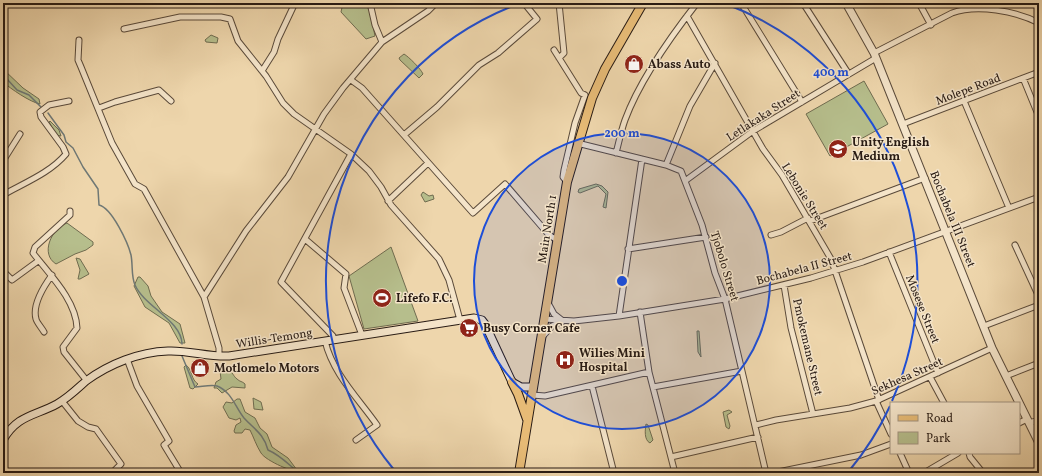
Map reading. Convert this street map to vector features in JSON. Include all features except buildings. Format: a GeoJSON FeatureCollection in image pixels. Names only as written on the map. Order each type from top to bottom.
{"type":"FeatureCollection","features":[{"type":"Feature","properties":{"kind":"main road","name":"Main North 1"},"geometry":{"type":"LineString","coordinates":[[519,473],[567,182],[577,143],[592,98],[605,69],[644,3]]}},
{"type":"Feature","properties":{"kind":"main road","name":"Bochabela III Street"},"geometry":{"type":"LineString","coordinates":[[846,3],[875,55],[992,348],[1019,402]]}},
{"type":"Feature","properties":{"kind":"main road","name":"Willis-Temong"},"geometry":{"type":"LineString","coordinates":[[3,440],[9,430],[20,419],[62,401],[87,381],[110,366],[127,359],[166,351],[219,356],[474,318],[482,320],[512,382]]}},
{"type":"Feature","properties":{"kind":"main road"},"geometry":{"type":"LineString","coordinates":[[512,382],[521,387],[534,387]]}},
{"type":"Feature","properties":{"kind":"main road"},"geometry":{"type":"LineString","coordinates":[[512,382],[527,420]]}},
{"type":"Feature","properties":{"kind":"main road","name":"Bochabela III Street"},"geometry":{"type":"LineString","coordinates":[[1020,405],[1039,443]]}},
{"type":"Feature","properties":{"kind":"street"},"geometry":{"type":"LineString","coordinates":[[262,71],[274,52],[278,39],[295,3]]}},
{"type":"Feature","properties":{"kind":"street"},"geometry":{"type":"LineString","coordinates":[[370,3],[375,24],[382,42]]}},
{"type":"Feature","properties":{"kind":"street"},"geometry":{"type":"LineString","coordinates":[[204,297],[246,231],[288,177],[324,114],[382,42],[428,11],[436,3]]}},
{"type":"Feature","properties":{"kind":"street"},"geometry":{"type":"LineString","coordinates":[[404,135],[437,107],[478,65],[498,52],[537,19],[524,3]]}},
{"type":"Feature","properties":{"kind":"street"},"geometry":{"type":"LineString","coordinates":[[559,3],[564,53],[559,58]]}},
{"type":"Feature","properties":{"kind":"street"},"geometry":{"type":"LineString","coordinates":[[616,153],[625,120],[637,94],[677,28],[697,3]]}},
{"type":"Feature","properties":{"kind":"street"},"geometry":{"type":"LineString","coordinates":[[741,3],[802,102]]}},
{"type":"Feature","properties":{"kind":"street"},"geometry":{"type":"LineString","coordinates":[[803,3],[848,73]]}},
{"type":"Feature","properties":{"kind":"street"},"geometry":{"type":"LineString","coordinates":[[919,3],[930,24]]}},
{"type":"Feature","properties":{"kind":"street","name":"Letlakaka Street"},"geometry":{"type":"LineString","coordinates":[[685,181],[753,131],[802,102],[875,55],[952,12],[962,9],[1006,12],[1026,17],[1039,23]]}},
{"type":"Feature","properties":{"kind":"street","name":"Lebonie Street"},"geometry":{"type":"LineString","coordinates":[[687,16],[753,131],[809,219],[831,259],[878,401],[890,431]]}},
{"type":"Feature","properties":{"kind":"street"},"geometry":{"type":"LineString","coordinates":[[124,29],[180,17],[226,17],[230,19],[238,41],[262,71],[283,103],[351,154],[374,178],[388,202],[438,259],[449,280],[460,320]]}},
{"type":"Feature","properties":{"kind":"street"},"geometry":{"type":"LineString","coordinates":[[79,40],[78,60],[99,108],[112,143],[135,184],[144,189],[204,297],[219,348],[219,356]]}},
{"type":"Feature","properties":{"kind":"street"},"geometry":{"type":"LineString","coordinates":[[554,50],[581,93],[585,95],[575,123],[564,170],[563,177],[567,182]]}},
{"type":"Feature","properties":{"kind":"street"},"geometry":{"type":"LineString","coordinates":[[666,165],[690,106],[715,63]]}},
{"type":"Feature","properties":{"kind":"street","name":"Molepe Road"},"geometry":{"type":"LineString","coordinates":[[903,124],[1039,72]]}},
{"type":"Feature","properties":{"kind":"street"},"geometry":{"type":"LineString","coordinates":[[1023,78],[1039,117]]}},
{"type":"Feature","properties":{"kind":"street"},"geometry":{"type":"LineString","coordinates":[[351,80],[362,88],[473,213],[505,184],[549,235],[557,240]]}},
{"type":"Feature","properties":{"kind":"street"},"geometry":{"type":"LineString","coordinates":[[99,108],[115,102],[160,90],[171,101]]}},
{"type":"Feature","properties":{"kind":"street"},"geometry":{"type":"LineString","coordinates":[[3,195],[38,175],[59,161],[66,154],[63,147],[41,117],[40,112],[49,105],[69,101]]}},
{"type":"Feature","properties":{"kind":"street"},"geometry":{"type":"LineString","coordinates":[[964,101],[1009,208]]}},
{"type":"Feature","properties":{"kind":"street"},"geometry":{"type":"LineString","coordinates":[[3,161],[20,134]]}},
{"type":"Feature","properties":{"kind":"street","name":"Tjobolo Street"},"geometry":{"type":"LineString","coordinates":[[577,143],[677,168],[681,172],[706,237],[715,273],[725,299],[756,425],[766,473]]}},
{"type":"Feature","properties":{"kind":"street"},"geometry":{"type":"LineString","coordinates":[[334,340],[333,336],[281,284],[351,154]]}},
{"type":"Feature","properties":{"kind":"street"},"geometry":{"type":"LineString","coordinates":[[619,316],[642,159]]}},
{"type":"Feature","properties":{"kind":"street"},"geometry":{"type":"LineString","coordinates":[[388,202],[428,163]]}},
{"type":"Feature","properties":{"kind":"street"},"geometry":{"type":"LineString","coordinates":[[771,235],[809,219],[925,178]]}},
{"type":"Feature","properties":{"kind":"street","name":"Bochabela II Street"},"geometry":{"type":"LineString","coordinates":[[544,319],[564,321],[619,316],[725,299],[784,285],[834,271],[1039,197]]}},
{"type":"Feature","properties":{"kind":"street"},"geometry":{"type":"LineString","coordinates":[[70,211],[70,215],[67,219],[35,247],[32,253],[52,275],[74,313],[77,328],[63,347],[64,352],[87,381]]}},
{"type":"Feature","properties":{"kind":"street"},"geometry":{"type":"LineString","coordinates":[[628,250],[706,237]]}},
{"type":"Feature","properties":{"kind":"street"},"geometry":{"type":"LineString","coordinates":[[305,239],[346,274],[344,288],[362,335]]}},
{"type":"Feature","properties":{"kind":"street"},"geometry":{"type":"LineString","coordinates":[[1015,245],[1039,297]]}},
{"type":"Feature","properties":{"kind":"street","name":"Mosese Street"},"geometry":{"type":"LineString","coordinates":[[889,252],[938,373]]}},
{"type":"Feature","properties":{"kind":"street"},"geometry":{"type":"LineString","coordinates":[[3,271],[12,280],[38,260]]}},
{"type":"Feature","properties":{"kind":"street"},"geometry":{"type":"LineString","coordinates":[[44,332],[36,321],[36,309],[40,297],[52,275]]}},
{"type":"Feature","properties":{"kind":"street","name":"Pmokemane Street"},"geometry":{"type":"LineString","coordinates":[[784,285],[791,328],[813,414]]}},
{"type":"Feature","properties":{"kind":"street"},"geometry":{"type":"LineString","coordinates":[[547,300],[554,314],[564,321]]}},
{"type":"Feature","properties":{"kind":"street"},"geometry":{"type":"LineString","coordinates":[[984,326],[1039,305]]}},
{"type":"Feature","properties":{"kind":"street"},"geometry":{"type":"LineString","coordinates":[[640,312],[649,372],[675,473]]}},
{"type":"Feature","properties":{"kind":"street","name":"Bochabela II Street"},"geometry":{"type":"LineString","coordinates":[[541,338],[552,326],[564,321]]}},
{"type":"Feature","properties":{"kind":"street"},"geometry":{"type":"LineString","coordinates":[[325,341],[332,360],[348,388],[377,425],[356,440]]}},
{"type":"Feature","properties":{"kind":"street","name":"Sekhesa Street"},"geometry":{"type":"LineString","coordinates":[[756,425],[878,401],[992,348]]}},
{"type":"Feature","properties":{"kind":"street"},"geometry":{"type":"LineString","coordinates":[[127,359],[137,386],[169,441],[164,445],[181,473]]}},
{"type":"Feature","properties":{"kind":"street"},"geometry":{"type":"LineString","coordinates":[[1006,376],[1039,363]]}},
{"type":"Feature","properties":{"kind":"street"},"geometry":{"type":"LineString","coordinates":[[653,387],[742,371]]}},
{"type":"Feature","properties":{"kind":"street"},"geometry":{"type":"LineString","coordinates":[[532,395],[545,396],[649,372]]}},
{"type":"Feature","properties":{"kind":"street"},"geometry":{"type":"LineString","coordinates":[[930,377],[943,402]]}},
{"type":"Feature","properties":{"kind":"street"},"geometry":{"type":"LineString","coordinates":[[592,386],[614,473]]}},
{"type":"Feature","properties":{"kind":"street"},"geometry":{"type":"LineString","coordinates":[[62,401],[78,421],[88,428],[96,429],[121,464],[112,473]]}},
{"type":"Feature","properties":{"kind":"street"},"geometry":{"type":"LineString","coordinates":[[1020,423],[1039,420]]}},
{"type":"Feature","properties":{"kind":"street"},"geometry":{"type":"LineString","coordinates":[[671,458],[758,437]]}},
{"type":"Feature","properties":{"kind":"street"},"geometry":{"type":"LineString","coordinates":[[773,473],[861,455],[890,444]]}},
{"type":"Feature","properties":{"kind":"street"},"geometry":{"type":"LineString","coordinates":[[900,454],[909,473]]}},
{"type":"Feature","properties":{"kind":"street"},"geometry":{"type":"LineString","coordinates":[[924,473],[956,454]]}},
{"type":"Feature","properties":{"kind":"street"},"geometry":{"type":"LineString","coordinates":[[970,454],[983,473]]}},
{"type":"Feature","properties":{"kind":"green space"},"geometry":{"type":"Polygon","coordinates":[[[343,3],[368,3],[375,36],[366,39],[341,12],[343,3]]]}},
{"type":"Feature","properties":{"kind":"green space"},"geometry":{"type":"Polygon","coordinates":[[[211,35],[218,38],[217,43],[206,42],[205,40],[211,35]]]}},
{"type":"Feature","properties":{"kind":"green space"},"geometry":{"type":"Polygon","coordinates":[[[404,54],[415,63],[422,72],[423,74],[419,78],[400,60],[399,58],[404,54]]]}},
{"type":"Feature","properties":{"kind":"green space"},"geometry":{"type":"Polygon","coordinates":[[[3,69],[23,88],[39,99],[40,104],[26,98],[3,82],[3,69]]]}},
{"type":"Feature","properties":{"kind":"green space"},"geometry":{"type":"Polygon","coordinates":[[[864,81],[888,124],[830,156],[806,114],[864,81]]]}},
{"type":"Feature","properties":{"kind":"green space"},"geometry":{"type":"Polygon","coordinates":[[[50,121],[59,130],[61,136],[56,135],[49,122],[50,121]]]}},
{"type":"Feature","properties":{"kind":"green space"},"geometry":{"type":"Polygon","coordinates":[[[596,184],[602,186],[608,192],[606,208],[603,207],[606,194],[598,186],[580,193],[578,192],[579,189],[596,184]]]}},
{"type":"Feature","properties":{"kind":"green space"},"geometry":{"type":"Polygon","coordinates":[[[423,192],[429,196],[433,195],[434,199],[425,202],[421,195],[423,192]]]}},
{"type":"Feature","properties":{"kind":"green space"},"geometry":{"type":"Polygon","coordinates":[[[67,223],[93,242],[93,245],[86,250],[56,264],[51,260],[48,248],[52,236],[61,226],[67,223]]]}},
{"type":"Feature","properties":{"kind":"green space","name":"Lifefo F.C."},"geometry":{"type":"Polygon","coordinates":[[[391,247],[418,321],[364,329],[349,276],[391,247]]]}},
{"type":"Feature","properties":{"kind":"green space"},"geometry":{"type":"Polygon","coordinates":[[[76,258],[80,259],[89,274],[80,279],[78,279],[80,270],[76,258]]]}},
{"type":"Feature","properties":{"kind":"green space"},"geometry":{"type":"Polygon","coordinates":[[[138,277],[140,277],[148,286],[151,296],[162,312],[180,324],[185,343],[180,343],[169,323],[145,307],[134,286],[138,277]]]}},
{"type":"Feature","properties":{"kind":"green space"},"geometry":{"type":"Polygon","coordinates":[[[697,331],[699,331],[701,357],[698,352],[697,331]]]}},
{"type":"Feature","properties":{"kind":"green space"},"geometry":{"type":"Polygon","coordinates":[[[186,365],[194,380],[198,384],[193,389],[190,388],[184,367],[186,365]]]}},
{"type":"Feature","properties":{"kind":"green space"},"geometry":{"type":"Polygon","coordinates":[[[228,370],[238,380],[245,384],[245,388],[232,387],[222,393],[217,388],[214,388],[216,382],[221,379],[220,371],[228,370]]]}},
{"type":"Feature","properties":{"kind":"green space"},"geometry":{"type":"Polygon","coordinates":[[[253,398],[261,402],[263,410],[254,409],[253,398]]]}},
{"type":"Feature","properties":{"kind":"green space"},"geometry":{"type":"Polygon","coordinates":[[[237,399],[240,399],[245,412],[255,418],[260,428],[267,434],[272,447],[288,458],[297,470],[304,473],[294,471],[268,460],[259,450],[250,430],[245,429],[242,433],[235,433],[234,431],[236,425],[241,422],[240,418],[236,420],[229,418],[223,407],[226,402],[232,403],[237,399]]]}},
{"type":"Feature","properties":{"kind":"green space"},"geometry":{"type":"Polygon","coordinates":[[[729,410],[732,412],[727,415],[730,426],[729,429],[726,427],[723,412],[729,410]]]}},
{"type":"Feature","properties":{"kind":"green space"},"geometry":{"type":"Polygon","coordinates":[[[646,424],[648,425],[653,440],[650,443],[646,437],[646,424]]]}},
{"type":"Feature","properties":{"kind":"waterway"},"geometry":{"type":"LineString","coordinates":[[3,78],[7,79],[17,90],[29,95],[41,107]]}},
{"type":"Feature","properties":{"kind":"waterway"},"geometry":{"type":"LineString","coordinates":[[48,113],[64,135],[66,142],[73,148],[83,167],[98,189],[99,205],[109,212],[119,227],[131,255],[135,285],[146,300],[176,328],[182,344]]}},
{"type":"Feature","properties":{"kind":"waterway"},"geometry":{"type":"LineString","coordinates":[[182,356],[195,387],[215,385],[226,392],[233,400],[244,418],[264,440],[268,450],[280,457],[299,473]]}},
{"type":"Feature","properties":{"kind":"place","name":"Abass Auto"},"geometry":{"type":"Point","coordinates":[634,64]}},
{"type":"Feature","properties":{"kind":"place","name":"Unity English Medium"},"geometry":{"type":"Point","coordinates":[838,149]}},
{"type":"Feature","properties":{"kind":"place","name":"Lifefo F.C."},"geometry":{"type":"Point","coordinates":[382,298]}},
{"type":"Feature","properties":{"kind":"place","name":"Busy Corner Cafe"},"geometry":{"type":"Point","coordinates":[469,328]}},
{"type":"Feature","properties":{"kind":"place","name":"Wilies Mini Hospital"},"geometry":{"type":"Point","coordinates":[565,360]}},
{"type":"Feature","properties":{"kind":"place","name":"Motlomelo Motors"},"geometry":{"type":"Point","coordinates":[200,368]}}]}
